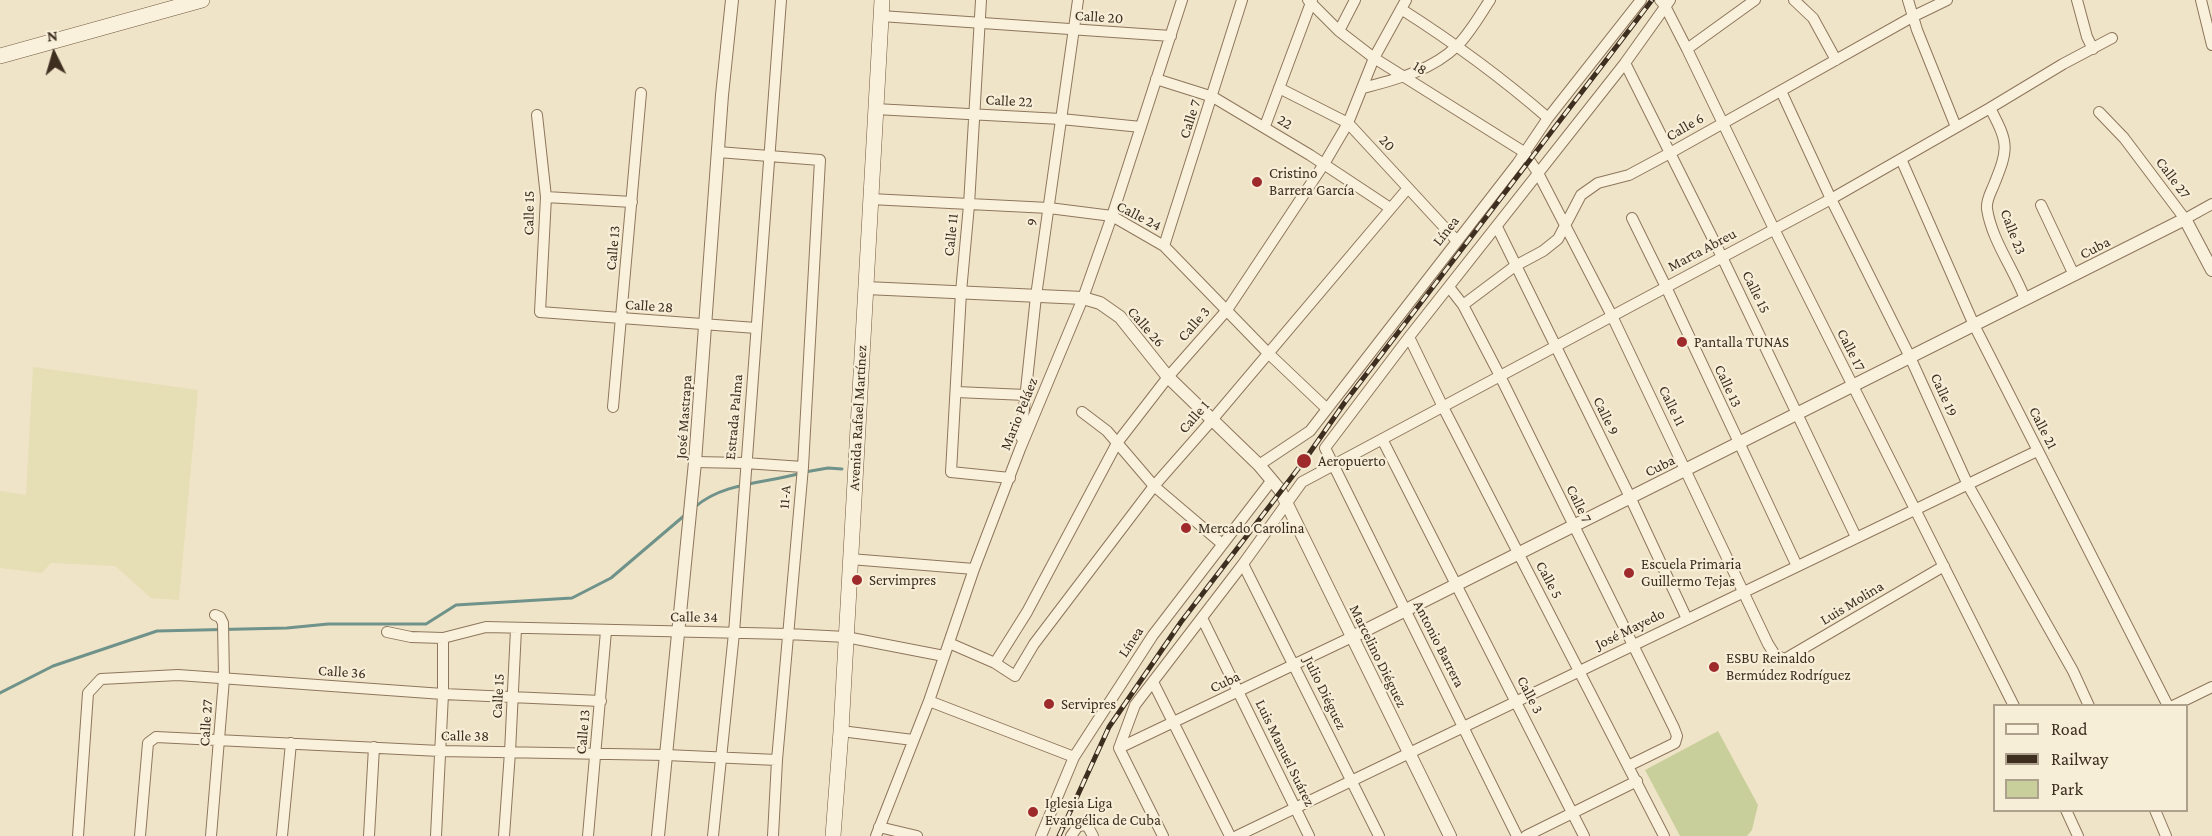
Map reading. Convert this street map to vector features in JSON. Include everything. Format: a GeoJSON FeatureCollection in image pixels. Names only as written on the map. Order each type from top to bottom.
{"type":"FeatureCollection","features":[{"type":"Feature","properties":{"kind":"main road"},"geometry":{"type":"LineString","coordinates":[[0,56],[202,0]]}},
{"type":"Feature","properties":{"kind":"main road","name":"Avenida Rafael Martínez"},"geometry":{"type":"LineString","coordinates":[[833,836],[841,731],[882,0]]}},
{"type":"Feature","properties":{"kind":"street","name":"José Mastrapa"},"geometry":{"type":"LineString","coordinates":[[658,836],[695,462],[718,152],[732,0]]}},
{"type":"Feature","properties":{"kind":"street","name":"Estrada Palma"},"geometry":{"type":"LineString","coordinates":[[713,836],[734,633],[781,0]]}},
{"type":"Feature","properties":{"kind":"street","name":"Calle 11"},"geometry":{"type":"LineString","coordinates":[[981,0],[951,472],[1010,478]]}},
{"type":"Feature","properties":{"kind":"street","name":"9"},"geometry":{"type":"LineString","coordinates":[[1020,449],[1036,296],[1078,0]]}},
{"type":"Feature","properties":{"kind":"street","name":"Mario Peláez"},"geometry":{"type":"LineString","coordinates":[[878,832],[929,701],[974,569],[1020,449],[1083,298],[1113,216],[1182,0]]}},
{"type":"Feature","properties":{"kind":"street","name":"Calle 7"},"geometry":{"type":"LineString","coordinates":[[1164,246],[1242,0]]}},
{"type":"Feature","properties":{"kind":"street"},"geometry":{"type":"LineString","coordinates":[[1339,31],[1355,0]]}},
{"type":"Feature","properties":{"kind":"street"},"geometry":{"type":"LineString","coordinates":[[1363,88],[1405,76],[1438,61],[1458,45],[1490,0]]}},
{"type":"Feature","properties":{"kind":"street","name":"Línea"},"geometry":{"type":"LineString","coordinates":[[1259,465],[1310,431],[1457,241],[1548,118],[1641,0]]}},
{"type":"Feature","properties":{"kind":"street"},"geometry":{"type":"LineString","coordinates":[[1687,49],[1755,0]]}},
{"type":"Feature","properties":{"kind":"street"},"geometry":{"type":"LineString","coordinates":[[1794,0],[1813,18],[1836,60]]}},
{"type":"Feature","properties":{"kind":"street"},"geometry":{"type":"LineString","coordinates":[[1908,0],[1917,30],[1956,127]]}},
{"type":"Feature","properties":{"kind":"street","name":"Calle 6"},"geometry":{"type":"LineString","coordinates":[[1463,305],[1515,266],[1543,251],[1558,239],[1581,195],[1598,183],[1629,175],[1914,16],[1947,0]]}},
{"type":"Feature","properties":{"kind":"street"},"geometry":{"type":"LineString","coordinates":[[2078,0],[2087,37],[2093,49]]}},
{"type":"Feature","properties":{"kind":"street"},"geometry":{"type":"LineString","coordinates":[[2202,0],[2212,45]]}},
{"type":"Feature","properties":{"kind":"street"},"geometry":{"type":"LineString","coordinates":[[1265,126],[1310,1]]}},
{"type":"Feature","properties":{"kind":"street","name":"18"},"geometry":{"type":"LineString","coordinates":[[1310,1],[1322,17],[1374,58],[1524,152]]}},
{"type":"Feature","properties":{"kind":"street"},"geometry":{"type":"LineString","coordinates":[[1334,466],[1325,447],[1625,63],[1665,2]]}},
{"type":"Feature","properties":{"kind":"street","name":"Calle 17"},"geometry":{"type":"LineString","coordinates":[[1665,2],[1774,229],[2013,704]]}},
{"type":"Feature","properties":{"kind":"street"},"geometry":{"type":"LineString","coordinates":[[1404,4],[1498,75],[1548,118]]}},
{"type":"Feature","properties":{"kind":"street","name":"Calle 3"},"geometry":{"type":"LineString","coordinates":[[995,663],[1027,612],[1117,443],[1168,377],[1227,310],[1324,164],[1348,123],[1374,58],[1404,4]]}},
{"type":"Feature","properties":{"kind":"street","name":"Calle 20"},"geometry":{"type":"LineString","coordinates":[[881,16],[1171,36]]}},
{"type":"Feature","properties":{"kind":"street","name":"Marta Abreu"},"geometry":{"type":"LineString","coordinates":[[1287,504],[1302,482],[1831,199],[2063,64],[2112,38]]}},
{"type":"Feature","properties":{"kind":"street","name":"Calle 15"},"geometry":{"type":"LineString","coordinates":[[1625,63],[1722,256],[1856,537]]}},
{"type":"Feature","properties":{"kind":"street","name":"22"},"geometry":{"type":"LineString","coordinates":[[1155,79],[1213,97],[1265,126],[1390,208]]}},
{"type":"Feature","properties":{"kind":"street","name":"20"},"geometry":{"type":"LineString","coordinates":[[1279,88],[1348,123],[1457,241]]}},
{"type":"Feature","properties":{"kind":"street","name":"Calle 19"},"geometry":{"type":"LineString","coordinates":[[1781,91],[1831,199],[1910,357],[1968,485],[2090,704]]}},
{"type":"Feature","properties":{"kind":"street","name":"Calle 13"},"geometry":{"type":"LineString","coordinates":[[613,406],[641,93]]}},
{"type":"Feature","properties":{"kind":"street","name":"Calle 23"},"geometry":{"type":"LineString","coordinates":[[1990,108],[2006,143],[2002,165],[1987,202],[1988,211],[2000,245],[2025,299]]}},
{"type":"Feature","properties":{"kind":"street","name":"Calle 22"},"geometry":{"type":"LineString","coordinates":[[875,109],[1062,119],[1141,127]]}},
{"type":"Feature","properties":{"kind":"street","name":"Calle 27"},"geometry":{"type":"LineString","coordinates":[[2099,112],[2124,138],[2185,219],[2212,270]]}},
{"type":"Feature","properties":{"kind":"street","name":"Calle 15"},"geometry":{"type":"LineString","coordinates":[[537,115],[546,197],[540,312]]}},
{"type":"Feature","properties":{"kind":"street"},"geometry":{"type":"LineString","coordinates":[[718,152],[768,155]]}},
{"type":"Feature","properties":{"kind":"street","name":"Calle 11"},"geometry":{"type":"LineString","coordinates":[[1524,152],[1565,223],[1612,316],[1775,655]]}},
{"type":"Feature","properties":{"kind":"street","name":"11-A"},"geometry":{"type":"LineString","coordinates":[[768,155],[820,160],[803,467],[777,760],[773,836]]}},
{"type":"Feature","properties":{"kind":"street","name":"Calle 21"},"geometry":{"type":"LineString","coordinates":[[1901,159],[1974,325],[2167,704]]}},
{"type":"Feature","properties":{"kind":"street","name":"Calle 1"},"geometry":{"type":"LineString","coordinates":[[995,663],[1015,676],[1034,644],[1154,486],[1408,188]]}},
{"type":"Feature","properties":{"kind":"street"},"geometry":{"type":"LineString","coordinates":[[546,197],[632,202]]}},
{"type":"Feature","properties":{"kind":"street","name":"Calle 24"},"geometry":{"type":"LineString","coordinates":[[870,199],[1049,208],[1113,216],[1164,246],[1267,352],[1326,408]]}},
{"type":"Feature","properties":{"kind":"street","name":"Cuba"},"geometry":{"type":"LineString","coordinates":[[1119,748],[1239,692],[1518,554],[2212,204]]}},
{"type":"Feature","properties":{"kind":"street"},"geometry":{"type":"LineString","coordinates":[[2041,205],[2074,275]]}},
{"type":"Feature","properties":{"kind":"street","name":"Calle 13"},"geometry":{"type":"LineString","coordinates":[[1632,219],[1797,566]]}},
{"type":"Feature","properties":{"kind":"street","name":"Calle 9"},"geometry":{"type":"LineString","coordinates":[[1497,228],[1630,497],[1687,619]]}},
{"type":"Feature","properties":{"kind":"street","name":"Calle 7"},"geometry":{"type":"LineString","coordinates":[[1449,287],[1463,305],[1500,376],[1677,736],[1675,743],[1628,766]]}},
{"type":"Feature","properties":{"kind":"street","name":"Calle 26"},"geometry":{"type":"LineString","coordinates":[[866,288],[1083,298],[1100,303],[1120,317],[1168,377],[1259,465],[1276,485]]}},
{"type":"Feature","properties":{"kind":"street","name":"Calle 28"},"geometry":{"type":"LineString","coordinates":[[540,312],[756,328]]}},
{"type":"Feature","properties":{"kind":"street","name":"Calle 5"},"geometry":{"type":"LineString","coordinates":[[1409,337],[1664,836]]}},
{"type":"Feature","properties":{"kind":"street"},"geometry":{"type":"LineString","coordinates":[[956,392],[1026,395]]}},
{"type":"Feature","properties":{"kind":"street"},"geometry":{"type":"LineString","coordinates":[[1082,412],[1107,431],[1154,486],[1221,543]]}},
{"type":"Feature","properties":{"kind":"street","name":"Calle 3"},"geometry":{"type":"LineString","coordinates":[[1382,439],[1584,836]]}},
{"type":"Feature","properties":{"kind":"street","name":"José Mayedo"},"geometry":{"type":"LineString","coordinates":[[1237,836],[2037,451]]}},
{"type":"Feature","properties":{"kind":"street"},"geometry":{"type":"LineString","coordinates":[[695,462],[803,467]]}},
{"type":"Feature","properties":{"kind":"street","name":"Antonio Barrera"},"geometry":{"type":"LineString","coordinates":[[1334,466],[1517,836]]}},
{"type":"Feature","properties":{"kind":"street","name":"Línea"},"geometry":{"type":"LineString","coordinates":[[1041,836],[1074,757],[1153,635],[1221,543],[1276,485]]}},
{"type":"Feature","properties":{"kind":"street","name":"Marcelino Diéguez"},"geometry":{"type":"LineString","coordinates":[[1276,485],[1450,836]]}},
{"type":"Feature","properties":{"kind":"street"},"geometry":{"type":"LineString","coordinates":[[1163,836],[1119,748],[1135,705],[1244,564],[1287,504]]}},
{"type":"Feature","properties":{"kind":"street"},"geometry":{"type":"LineString","coordinates":[[850,559],[974,569]]}},
{"type":"Feature","properties":{"kind":"street","name":"Julio Diéguez"},"geometry":{"type":"LineString","coordinates":[[1244,564],[1378,836]]}},
{"type":"Feature","properties":{"kind":"street","name":"Luis Molina"},"geometry":{"type":"LineString","coordinates":[[1775,655],[1785,659],[1944,566]]}},
{"type":"Feature","properties":{"kind":"street","name":"Calle 27"},"geometry":{"type":"LineString","coordinates":[[211,836],[224,679],[223,623],[220,617],[215,615]]}},
{"type":"Feature","properties":{"kind":"street","name":"Luis Manuel Suárez"},"geometry":{"type":"LineString","coordinates":[[1202,618],[1309,836]]}},
{"type":"Feature","properties":{"kind":"street","name":"Calle 34"},"geometry":{"type":"LineString","coordinates":[[387,632],[444,643],[486,627],[788,634],[846,637],[945,656]]}},
{"type":"Feature","properties":{"kind":"street","name":"Calle 15"},"geometry":{"type":"LineString","coordinates":[[504,836],[516,629]]}},
{"type":"Feature","properties":{"kind":"street","name":"Calle 13"},"geometry":{"type":"LineString","coordinates":[[588,836],[606,631]]}},
{"type":"Feature","properties":{"kind":"street"},"geometry":{"type":"LineString","coordinates":[[435,836],[444,643]]}},
{"type":"Feature","properties":{"kind":"street"},"geometry":{"type":"LineString","coordinates":[[949,643],[995,663]]}},
{"type":"Feature","properties":{"kind":"street","name":"Calle 36"},"geometry":{"type":"LineString","coordinates":[[78,836],[88,693],[96,683],[108,678],[178,675],[443,694],[600,701]]}},
{"type":"Feature","properties":{"kind":"street"},"geometry":{"type":"LineString","coordinates":[[1154,682],[1230,836]]}},
{"type":"Feature","properties":{"kind":"street"},"geometry":{"type":"LineString","coordinates":[[2175,704],[2212,687]]}},
{"type":"Feature","properties":{"kind":"street"},"geometry":{"type":"LineString","coordinates":[[929,701],[1074,757]]}},
{"type":"Feature","properties":{"kind":"street"},"geometry":{"type":"LineString","coordinates":[[841,731],[913,740]]}},
{"type":"Feature","properties":{"kind":"street","name":"Calle 38"},"geometry":{"type":"LineString","coordinates":[[140,836],[148,743],[152,738],[440,751],[596,753],[777,760]]}},
{"type":"Feature","properties":{"kind":"street"},"geometry":{"type":"LineString","coordinates":[[282,836],[291,743]]}},
{"type":"Feature","properties":{"kind":"street"},"geometry":{"type":"LineString","coordinates":[[369,836],[374,747]]}},
{"type":"Feature","properties":{"kind":"street"},"geometry":{"type":"LineString","coordinates":[[1526,836],[1636,781]]}},
{"type":"Feature","properties":{"kind":"street"},"geometry":{"type":"LineString","coordinates":[[2067,812],[2078,836]]}},
{"type":"Feature","properties":{"kind":"street"},"geometry":{"type":"LineString","coordinates":[[2156,812],[2166,836]]}},
{"type":"Feature","properties":{"kind":"street"},"geometry":{"type":"LineString","coordinates":[[1071,836],[1078,826],[1087,825],[1093,836]]}},
{"type":"Feature","properties":{"kind":"street"},"geometry":{"type":"LineString","coordinates":[[878,832],[916,836]]}},
{"type":"Feature","properties":{"kind":"shaded area"},"geometry":{"type":"Polygon","coordinates":[[[33,367],[198,390],[179,600],[151,598],[115,566],[51,563],[42,573],[0,568],[0,491],[26,495],[33,367]]]}},
{"type":"Feature","properties":{"kind":"green space"},"geometry":{"type":"Polygon","coordinates":[[[1718,731],[1758,805],[1752,830],[1747,836],[1680,836],[1645,770],[1718,731]]]}},
{"type":"Feature","properties":{"kind":"waterway"},"geometry":{"type":"LineString","coordinates":[[805,472],[828,468],[842,469]]}},
{"type":"Feature","properties":{"kind":"waterway"},"geometry":{"type":"LineString","coordinates":[[695,507],[730,488],[798,474]]}},
{"type":"Feature","properties":{"kind":"waterway"},"geometry":{"type":"LineString","coordinates":[[0,693],[53,666],[157,631],[287,628],[328,624],[426,624],[456,605],[572,598],[611,578],[685,515]]}},
{"type":"Feature","properties":{"kind":"railway"},"geometry":{"type":"LineString","coordinates":[[1059,836],[1109,727],[1181,622],[1304,461],[1345,402],[1652,0]]}},
{"type":"Feature","properties":{"kind":"place","name":"Cristino Barrera García"},"geometry":{"type":"Point","coordinates":[1257,182]}},
{"type":"Feature","properties":{"kind":"place","name":"Pantalla TUNAS"},"geometry":{"type":"Point","coordinates":[1682,342]}},
{"type":"Feature","properties":{"kind":"place","name":"Aeropuerto"},"geometry":{"type":"Point","coordinates":[1304,461]}},
{"type":"Feature","properties":{"kind":"place","name":"Mercado Carolina"},"geometry":{"type":"Point","coordinates":[1186,528]}},
{"type":"Feature","properties":{"kind":"place","name":"Escuela Primaria Guillermo Tejas"},"geometry":{"type":"Point","coordinates":[1629,573]}},
{"type":"Feature","properties":{"kind":"place","name":"Servimpres"},"geometry":{"type":"Point","coordinates":[857,580]}},
{"type":"Feature","properties":{"kind":"place","name":"ESBU Reinaldo Bermúdez Rodríguez"},"geometry":{"type":"Point","coordinates":[1714,667]}},
{"type":"Feature","properties":{"kind":"place","name":"Servipres"},"geometry":{"type":"Point","coordinates":[1049,704]}},
{"type":"Feature","properties":{"kind":"place","name":"Iglesia Liga Evangélica de Cuba"},"geometry":{"type":"Point","coordinates":[1033,812]}}]}
